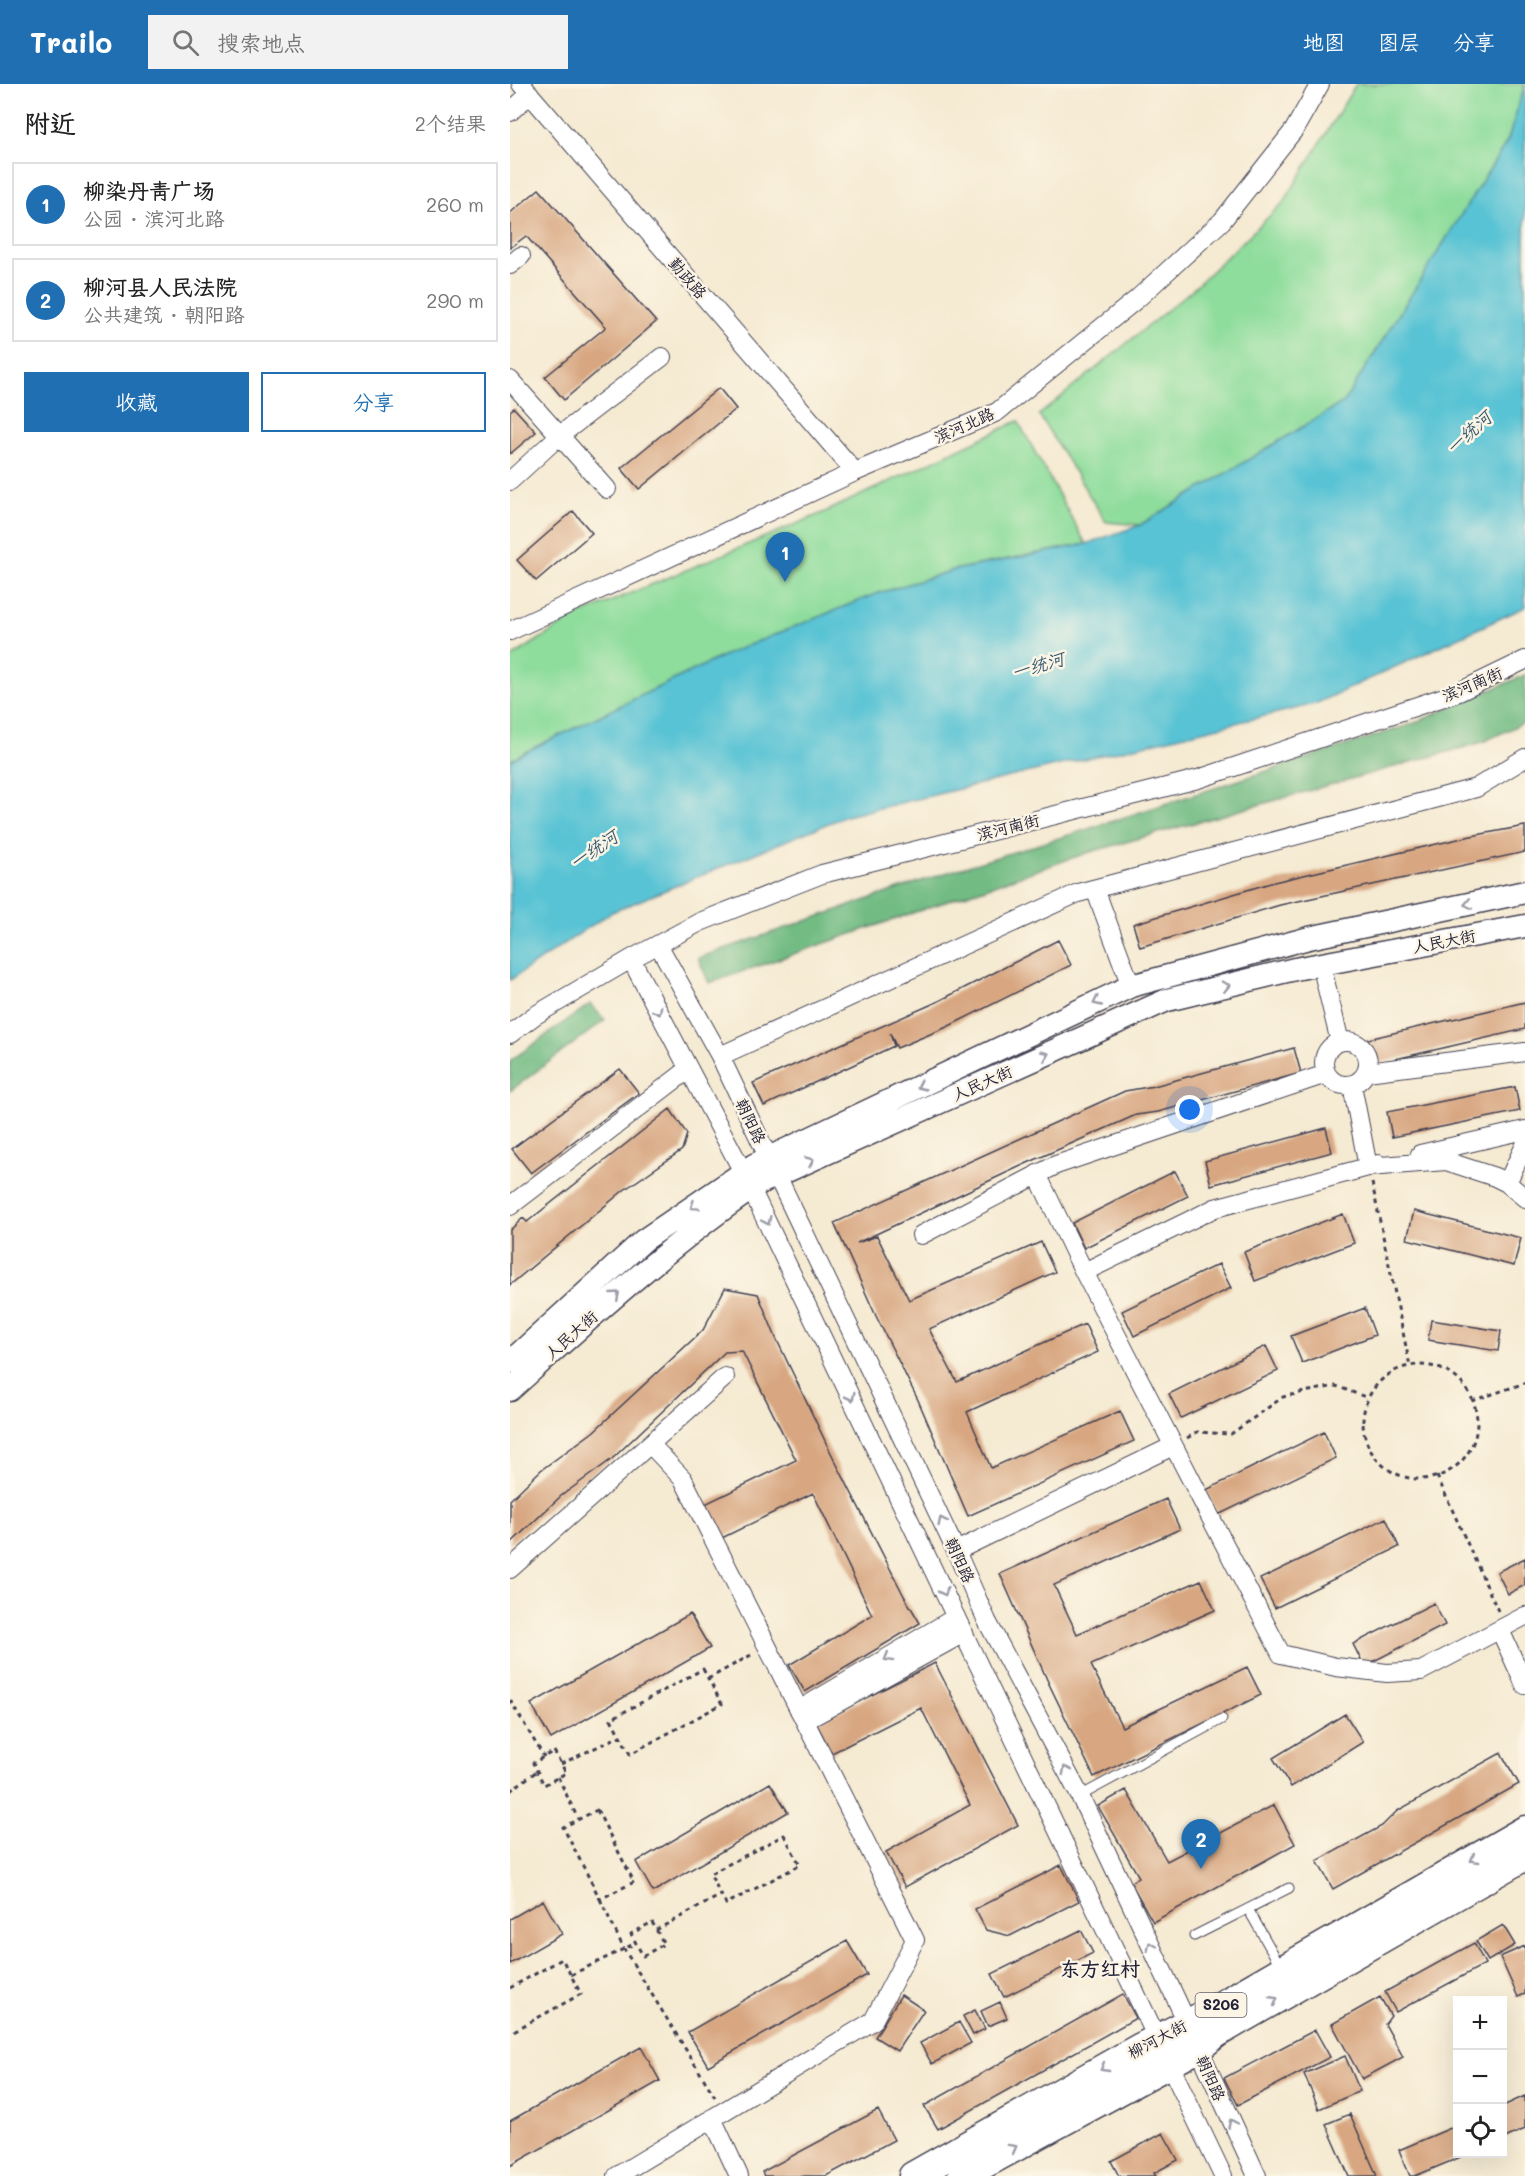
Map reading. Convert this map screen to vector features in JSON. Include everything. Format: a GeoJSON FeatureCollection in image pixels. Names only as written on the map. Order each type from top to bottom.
{"type":"FeatureCollection","features":[{"type":"Feature","properties":{"kind":"main road","name":"柳河大街"},"geometry":{"type":"LineString","coordinates":[[962,2176],[1164,2051],[1186,2022],[1208,2013],[1525,1830]]}},
{"type":"Feature","properties":{"kind":"main road","name":"柳河大街"},"geometry":{"type":"LineString","coordinates":[[914,2176],[1140,2047],[1164,2051],[1198,2048],[1216,2033],[1525,1856]]}},
{"type":"Feature","properties":{"kind":"street","name":"滨河北路"},"geometry":{"type":"LineString","coordinates":[[512,625],[855,472],[997,412],[1137,298],[1222,221],[1294,129],[1320,84]]}},
{"type":"Feature","properties":{"kind":"street","name":"勤政路"},"geometry":{"type":"LineString","coordinates":[[525,89],[855,472]]}},
{"type":"Feature","properties":{"kind":"street"},"geometry":{"type":"LineString","coordinates":[[510,111],[525,89]]}},
{"type":"Feature","properties":{"kind":"street"},"geometry":{"type":"LineString","coordinates":[[510,481],[560,436],[662,357]]}},
{"type":"Feature","properties":{"kind":"street"},"geometry":{"type":"LineString","coordinates":[[510,380],[607,489]]}},
{"type":"Feature","properties":{"kind":"street","name":"滨河南街"},"geometry":{"type":"LineString","coordinates":[[510,1034],[534,1016],[631,959],[700,922],[822,874],[1198,779],[1459,692],[1525,660]]}},
{"type":"Feature","properties":{"kind":"street"},"geometry":{"type":"LineString","coordinates":[[720,1056],[1078,893],[1476,788],[1525,758]]}},
{"type":"Feature","properties":{"kind":"street"},"geometry":{"type":"LineString","coordinates":[[1095,888],[1131,986]]}},
{"type":"Feature","properties":{"kind":"street","name":"人民大街"},"geometry":{"type":"LineString","coordinates":[[510,1362],[644,1240],[773,1167],[1131,986],[1309,938],[1525,892]]}},
{"type":"Feature","properties":{"kind":"street","name":"人民大街"},"geometry":{"type":"LineString","coordinates":[[773,1167],[1167,999],[1321,964],[1525,926]]}},
{"type":"Feature","properties":{"kind":"street","name":"朝阳路"},"geometry":{"type":"LineString","coordinates":[[659,946],[720,1056],[956,1551],[987,1621],[1080,1796],[1257,2176]]}},
{"type":"Feature","properties":{"kind":"street"},"geometry":{"type":"LineString","coordinates":[[631,959],[747,1181],[1223,2176]]}},
{"type":"Feature","properties":{"kind":"street"},"geometry":{"type":"LineString","coordinates":[[1321,964],[1340,1042]]}},
{"type":"Feature","properties":{"kind":"street"},"geometry":{"type":"LineString","coordinates":[[1350,1041],[1359,1045],[1366,1053],[1367,1072],[1361,1080],[1352,1085],[1333,1082],[1326,1074],[1324,1065],[1326,1055],[1331,1047],[1340,1042],[1350,1041]]}},
{"type":"Feature","properties":{"kind":"street"},"geometry":{"type":"LineString","coordinates":[[1367,1072],[1525,1052]]}},
{"type":"Feature","properties":{"kind":"street"},"geometry":{"type":"LineString","coordinates":[[510,1206],[689,1069]]}},
{"type":"Feature","properties":{"kind":"street"},"geometry":{"type":"LineString","coordinates":[[921,1235],[1056,1165],[1326,1074]]}},
{"type":"Feature","properties":{"kind":"street"},"geometry":{"type":"LineString","coordinates":[[1352,1085],[1368,1167]]}},
{"type":"Feature","properties":{"kind":"street"},"geometry":{"type":"LineString","coordinates":[[1084,1272],[1215,1208],[1368,1167],[1438,1156],[1525,1130]]}},
{"type":"Feature","properties":{"kind":"street"},"geometry":{"type":"LineString","coordinates":[[1507,1183],[1525,1145]]}},
{"type":"Feature","properties":{"kind":"street"},"geometry":{"type":"LineString","coordinates":[[1438,1156],[1446,1161],[1495,1177],[1507,1183],[1525,1198]]}},
{"type":"Feature","properties":{"kind":"street"},"geometry":{"type":"LineString","coordinates":[[1037,1174],[1084,1272],[1281,1654],[1336,1667],[1387,1673],[1421,1671],[1525,1616]]}},
{"type":"Feature","properties":{"kind":"street","name":"人民大街"},"geometry":{"type":"LineString","coordinates":[[510,1390],[616,1294],[707,1220],[747,1181]]}},
{"type":"Feature","properties":{"kind":"street"},"geometry":{"type":"LineString","coordinates":[[510,1569],[725,1377]]}},
{"type":"Feature","properties":{"kind":"street"},"geometry":{"type":"LineString","coordinates":[[617,2176],[873,2021],[915,1940],[683,1479],[650,1444]]}},
{"type":"Feature","properties":{"kind":"street"},"geometry":{"type":"LineString","coordinates":[[956,1551],[1173,1446]]}},
{"type":"Feature","properties":{"kind":"street"},"geometry":{"type":"LineString","coordinates":[[802,1715],[960,1625]]}},
{"type":"Feature","properties":{"kind":"street"},"geometry":{"type":"LineString","coordinates":[[1502,1628],[1525,1685]]}},
{"type":"Feature","properties":{"kind":"street"},"geometry":{"type":"LineString","coordinates":[[718,2115],[739,2176]]}},
{"type":"Feature","properties":{"kind":"lane"},"geometry":{"type":"LineString","coordinates":[[1080,1796],[1222,1719]]}},
{"type":"Feature","properties":{"kind":"lane"},"geometry":{"type":"LineString","coordinates":[[1194,1936],[1289,1888]]}},
{"type":"Feature","properties":{"kind":"lane"},"geometry":{"type":"LineString","coordinates":[[1248,1909],[1282,1970]]}},
{"type":"Feature","properties":{"kind":"path"},"geometry":{"type":"LineString","coordinates":[[1368,1167],[1382,1222],[1410,1366]]}},
{"type":"Feature","properties":{"kind":"path"},"geometry":{"type":"LineString","coordinates":[[1428,1365],[1448,1372],[1465,1386],[1477,1417],[1477,1428],[1470,1448],[1456,1465],[1437,1476],[1415,1478],[1404,1476],[1384,1466],[1369,1448],[1363,1426],[1363,1415],[1377,1384],[1385,1376],[1410,1366],[1428,1365]]}},
{"type":"Feature","properties":{"kind":"path"},"geometry":{"type":"LineString","coordinates":[[1472,1401],[1525,1383]]}},
{"type":"Feature","properties":{"kind":"path"},"geometry":{"type":"LineString","coordinates":[[1173,1446],[1197,1432],[1231,1434],[1283,1396],[1336,1386],[1369,1398]]}},
{"type":"Feature","properties":{"kind":"path"},"geometry":{"type":"LineString","coordinates":[[1437,1476],[1502,1628]]}},
{"type":"Feature","properties":{"kind":"path"},"geometry":{"type":"LineString","coordinates":[[708,1679],[767,1646]]}},
{"type":"Feature","properties":{"kind":"path"},"geometry":{"type":"LineString","coordinates":[[703,1669],[708,1679],[722,1704],[630,1754],[611,1719],[703,1669]]}},
{"type":"Feature","properties":{"kind":"path"},"geometry":{"type":"LineString","coordinates":[[510,1700],[544,1757]]}},
{"type":"Feature","properties":{"kind":"path"},"geometry":{"type":"LineString","coordinates":[[561,1764],[620,1736]]}},
{"type":"Feature","properties":{"kind":"path"},"geometry":{"type":"LineString","coordinates":[[554,1751],[566,1773],[544,1785],[532,1763],[544,1757],[554,1751]]}},
{"type":"Feature","properties":{"kind":"path"},"geometry":{"type":"LineString","coordinates":[[510,1791],[537,1772]]}},
{"type":"Feature","properties":{"kind":"path"},"geometry":{"type":"LineString","coordinates":[[558,1778],[579,1820]]}},
{"type":"Feature","properties":{"kind":"path"},"geometry":{"type":"LineString","coordinates":[[600,1899],[633,1882],[597,1810],[564,1827],[624,1948],[718,2115]]}},
{"type":"Feature","properties":{"kind":"path"},"geometry":{"type":"LineString","coordinates":[[784,1835],[800,1865],[726,1904],[721,1895],[710,1874],[784,1835]]}},
{"type":"Feature","properties":{"kind":"path"},"geometry":{"type":"LineString","coordinates":[[656,1930],[721,1895]]}},
{"type":"Feature","properties":{"kind":"path"},"geometry":{"type":"LineString","coordinates":[[652,1922],[656,1930],[664,1944],[643,1956],[631,1934],[652,1922]]}},
{"type":"Feature","properties":{"kind":"path"},"geometry":{"type":"LineString","coordinates":[[571,1975],[636,1942]]}},
{"type":"Feature","properties":{"kind":"path"},"geometry":{"type":"LineString","coordinates":[[510,1988],[562,1959],[581,1994],[510,2033]]}},
{"type":"Feature","properties":{"kind":"green space"},"geometry":{"type":"Polygon","coordinates":[[[1356,84],[1525,84],[1508,140],[1344,402],[1140,525],[1106,522],[1039,415],[1193,289],[1284,202],[1356,84]]]}},
{"type":"Feature","properties":{"kind":"green space"},"geometry":{"type":"Polygon","coordinates":[[[1018,421],[1086,544],[957,569],[873,595],[727,654],[510,761],[510,658],[576,616],[825,512],[1018,421]]]}},
{"type":"Feature","properties":{"kind":"green space"},"geometry":{"type":"Polygon","coordinates":[[[1525,675],[1525,722],[1483,742],[1087,853],[709,983],[698,958],[942,874],[1412,724],[1525,675]]]}},
{"type":"Feature","properties":{"kind":"green space"},"geometry":{"type":"Polygon","coordinates":[[[590,1004],[605,1020],[510,1091],[510,1061],[590,1004]]]}},
{"type":"Feature","properties":{"kind":"water","name":"一统河"},"geometry":{"type":"Polygon","coordinates":[[[1525,84],[1525,607],[1315,704],[846,816],[612,912],[510,980],[510,761],[727,654],[873,595],[954,570],[1086,544],[1140,525],[1344,402],[1508,140],[1525,84]]]}},
{"type":"Feature","properties":{"kind":"building"},"geometry":{"type":"Polygon","coordinates":[[[539,189],[656,322],[564,400],[545,377],[606,327],[526,236],[510,248],[510,213],[539,189]]]}},
{"type":"Feature","properties":{"kind":"building"},"geometry":{"type":"Polygon","coordinates":[[[719,388],[736,409],[639,489],[621,468],[719,388]]]}},
{"type":"Feature","properties":{"kind":"building"},"geometry":{"type":"Polygon","coordinates":[[[514,408],[536,432],[510,454],[510,411],[514,408]]]}},
{"type":"Feature","properties":{"kind":"building"},"geometry":{"type":"Polygon","coordinates":[[[573,511],[592,533],[536,581],[517,560],[573,511]]]}},
{"type":"Feature","properties":{"kind":"building"},"geometry":{"type":"Polygon","coordinates":[[[1525,826],[1525,852],[1280,905],[1140,947],[1133,924],[1274,882],[1471,836],[1525,826]]]}},
{"type":"Feature","properties":{"kind":"building"},"geometry":{"type":"Polygon","coordinates":[[[1058,940],[1071,965],[947,1027],[897,1048],[890,1033],[894,1046],[764,1106],[753,1083],[937,1002],[1058,940]]]}},
{"type":"Feature","properties":{"kind":"building"},"geometry":{"type":"Polygon","coordinates":[[[1525,1002],[1525,1029],[1374,1064],[1368,1039],[1525,1002]]]}},
{"type":"Feature","properties":{"kind":"building"},"geometry":{"type":"Polygon","coordinates":[[[1294,1048],[1301,1073],[1158,1112],[1136,1115],[857,1243],[877,1236],[909,1300],[1041,1242],[1055,1272],[929,1329],[957,1382],[1085,1324],[1098,1352],[967,1412],[991,1468],[1120,1411],[1134,1441],[968,1516],[918,1400],[876,1316],[834,1223],[1125,1091],[1154,1086],[1294,1048]]]}},
{"type":"Feature","properties":{"kind":"building"},"geometry":{"type":"Polygon","coordinates":[[[620,1069],[639,1093],[531,1173],[512,1149],[620,1069]]]}},
{"type":"Feature","properties":{"kind":"building"},"geometry":{"type":"Polygon","coordinates":[[[1515,1087],[1520,1111],[1392,1137],[1387,1112],[1515,1087]]]}},
{"type":"Feature","properties":{"kind":"building"},"geometry":{"type":"Polygon","coordinates":[[[670,1109],[687,1134],[682,1150],[624,1190],[510,1285],[510,1230],[523,1218],[527,1222],[670,1109]]]}},
{"type":"Feature","properties":{"kind":"building"},"geometry":{"type":"Polygon","coordinates":[[[1326,1128],[1332,1152],[1211,1185],[1205,1161],[1326,1128]]]}},
{"type":"Feature","properties":{"kind":"building"},"geometry":{"type":"Polygon","coordinates":[[[1175,1171],[1188,1196],[1084,1248],[1072,1223],[1175,1171]]]}},
{"type":"Feature","properties":{"kind":"building"},"geometry":{"type":"Polygon","coordinates":[[[1414,1211],[1521,1238],[1514,1266],[1407,1239],[1414,1211]]]}},
{"type":"Feature","properties":{"kind":"building"},"geometry":{"type":"Polygon","coordinates":[[[1343,1214],[1354,1243],[1255,1281],[1244,1252],[1343,1214]]]}},
{"type":"Feature","properties":{"kind":"building"},"geometry":{"type":"Polygon","coordinates":[[[1219,1264],[1231,1288],[1134,1336],[1122,1311],[1219,1264]]]}},
{"type":"Feature","properties":{"kind":"building"},"geometry":{"type":"Polygon","coordinates":[[[725,1288],[758,1294],[776,1338],[827,1445],[920,1623],[805,1692],[789,1665],[872,1615],[813,1493],[722,1538],[705,1504],[796,1460],[742,1351],[725,1352],[612,1459],[561,1496],[510,1544],[510,1500],[541,1470],[593,1432],[703,1330],[725,1288]]]}},
{"type":"Feature","properties":{"kind":"building"},"geometry":{"type":"Polygon","coordinates":[[[1365,1308],[1375,1335],[1302,1363],[1291,1336],[1365,1308]]]}},
{"type":"Feature","properties":{"kind":"building"},"geometry":{"type":"Polygon","coordinates":[[[1431,1320],[1501,1331],[1498,1351],[1428,1340],[1431,1320]]]}},
{"type":"Feature","properties":{"kind":"building"},"geometry":{"type":"Polygon","coordinates":[[[1266,1346],[1278,1371],[1181,1418],[1169,1394],[1266,1346]]]}},
{"type":"Feature","properties":{"kind":"building"},"geometry":{"type":"Polygon","coordinates":[[[1324,1432],[1336,1458],[1218,1515],[1206,1490],[1324,1432]]]}},
{"type":"Feature","properties":{"kind":"building"},"geometry":{"type":"Polygon","coordinates":[[[1166,1499],[1180,1529],[1054,1585],[1077,1634],[1201,1580],[1215,1610],[1091,1665],[1122,1727],[1247,1667],[1261,1695],[1094,1777],[1000,1574],[1166,1499]]]}},
{"type":"Feature","properties":{"kind":"building"},"geometry":{"type":"Polygon","coordinates":[[[1386,1518],[1399,1547],[1275,1608],[1260,1579],[1386,1518]]]}},
{"type":"Feature","properties":{"kind":"building"},"geometry":{"type":"Polygon","coordinates":[[[1525,1558],[1525,1585],[1508,1594],[1497,1572],[1525,1558]]]}},
{"type":"Feature","properties":{"kind":"building"},"geometry":{"type":"Polygon","coordinates":[[[1434,1603],[1445,1625],[1364,1666],[1353,1644],[1434,1603]]]}},
{"type":"Feature","properties":{"kind":"building"},"geometry":{"type":"Polygon","coordinates":[[[690,1614],[710,1648],[551,1739],[531,1704],[690,1614]]]}},
{"type":"Feature","properties":{"kind":"building"},"geometry":{"type":"Polygon","coordinates":[[[935,1663],[1018,1825],[905,1887],[886,1852],[970,1805],[921,1708],[832,1753],[816,1723],[935,1663]]]}},
{"type":"Feature","properties":{"kind":"building"},"geometry":{"type":"Polygon","coordinates":[[[1345,1714],[1363,1742],[1291,1787],[1273,1758],[1345,1714]]]}},
{"type":"Feature","properties":{"kind":"building"},"geometry":{"type":"Polygon","coordinates":[[[1501,1753],[1519,1784],[1333,1889],[1317,1861],[1382,1826],[1397,1811],[1501,1753]]]}},
{"type":"Feature","properties":{"kind":"building"},"geometry":{"type":"Polygon","coordinates":[[[770,1783],[788,1812],[653,1892],[636,1862],[770,1783]]]}},
{"type":"Feature","properties":{"kind":"building"},"geometry":{"type":"Polygon","coordinates":[[[1126,1790],[1167,1861],[1274,1805],[1295,1844],[1153,1922],[1131,1883],[1139,1877],[1098,1806],[1126,1790]]]}},
{"type":"Feature","properties":{"kind":"building"},"geometry":{"type":"Polygon","coordinates":[[[1061,1865],[1079,1901],[1010,1936],[986,1930],[975,1909],[1061,1865]]]}},
{"type":"Feature","properties":{"kind":"building"},"geometry":{"type":"Polygon","coordinates":[[[543,1900],[562,1934],[510,1964],[510,1919],[543,1900]]]}},
{"type":"Feature","properties":{"kind":"building"},"geometry":{"type":"Polygon","coordinates":[[[1503,1925],[1515,1945],[1488,1961],[1476,1941],[1503,1925]]]}},
{"type":"Feature","properties":{"kind":"building"},"geometry":{"type":"Polygon","coordinates":[[[1081,1930],[1093,1953],[1004,1997],[992,1974],[1081,1930]]]}},
{"type":"Feature","properties":{"kind":"building"},"geometry":{"type":"Polygon","coordinates":[[[847,1941],[867,1975],[708,2066],[688,2032],[847,1941]]]}},
{"type":"Feature","properties":{"kind":"building"},"geometry":{"type":"Polygon","coordinates":[[[1474,1943],[1485,1964],[1396,2012],[1385,1992],[1474,1943]]]}},
{"type":"Feature","properties":{"kind":"building"},"geometry":{"type":"Polygon","coordinates":[[[1525,1946],[1525,1994],[1518,1997],[1500,1957],[1525,1946]]]}},
{"type":"Feature","properties":{"kind":"building"},"geometry":{"type":"Polygon","coordinates":[[[1123,1994],[1136,2018],[938,2129],[924,2106],[1123,1994]]]}},
{"type":"Feature","properties":{"kind":"building"},"geometry":{"type":"Polygon","coordinates":[[[901,1995],[924,2010],[897,2051],[875,2037],[901,1995]]]}},
{"type":"Feature","properties":{"kind":"building"},"geometry":{"type":"Polygon","coordinates":[[[1380,1997],[1391,2016],[1385,2024],[1403,2057],[1362,2079],[1332,2024],[1380,1997]]]}},
{"type":"Feature","properties":{"kind":"building"},"geometry":{"type":"Polygon","coordinates":[[[1000,2002],[1007,2018],[988,2026],[981,2011],[1000,2002]]]}},
{"type":"Feature","properties":{"kind":"building"},"geometry":{"type":"Polygon","coordinates":[[[975,2010],[985,2029],[973,2035],[963,2016],[975,2010]]]}},
{"type":"Feature","properties":{"kind":"building"},"geometry":{"type":"Polygon","coordinates":[[[959,2022],[971,2043],[932,2064],[920,2043],[959,2022]]]}},
{"type":"Feature","properties":{"kind":"building"},"geometry":{"type":"Polygon","coordinates":[[[1315,2030],[1330,2057],[1238,2105],[1224,2078],[1315,2030]]]}},
{"type":"Feature","properties":{"kind":"building"},"geometry":{"type":"Polygon","coordinates":[[[641,2047],[660,2081],[510,2166],[510,2121],[641,2047]]]}},
{"type":"Feature","properties":{"kind":"building"},"geometry":{"type":"Polygon","coordinates":[[[1345,2056],[1360,2091],[1319,2109],[1304,2074],[1345,2056]]]}},
{"type":"Feature","properties":{"kind":"building"},"geometry":{"type":"Polygon","coordinates":[[[1525,2096],[1525,2129],[1507,2137],[1507,2104],[1525,2096]]]}},
{"type":"Feature","properties":{"kind":"building"},"geometry":{"type":"Polygon","coordinates":[[[878,2110],[894,2140],[826,2176],[764,2176],[762,2172],[878,2110]]]}},
{"type":"Feature","properties":{"kind":"building"},"geometry":{"type":"Polygon","coordinates":[[[1350,2114],[1377,2176],[1349,2176],[1326,2124],[1350,2114]]]}},
{"type":"Feature","properties":{"kind":"building"},"geometry":{"type":"Polygon","coordinates":[[[1453,2127],[1453,2158],[1458,2158],[1410,2176],[1399,2150],[1453,2127]]]}},
{"type":"Feature","properties":{"kind":"building"},"geometry":{"type":"Polygon","coordinates":[[[1163,2133],[1178,2160],[1154,2173],[1156,2176],[1119,2176],[1111,2161],[1163,2133]]]}},
{"type":"Feature","properties":{"kind":"place","name":"柳染丹青广场"},"geometry":{"type":"Point","coordinates":[785,582]}},
{"type":"Feature","properties":{"kind":"place","name":"柳河县人民法院"},"geometry":{"type":"Point","coordinates":[1201,1869]}},
{"type":"Feature","properties":{"kind":"district","name":"东方红村"},"geometry":{"type":"Point","coordinates":[1100,1969]}}]}
